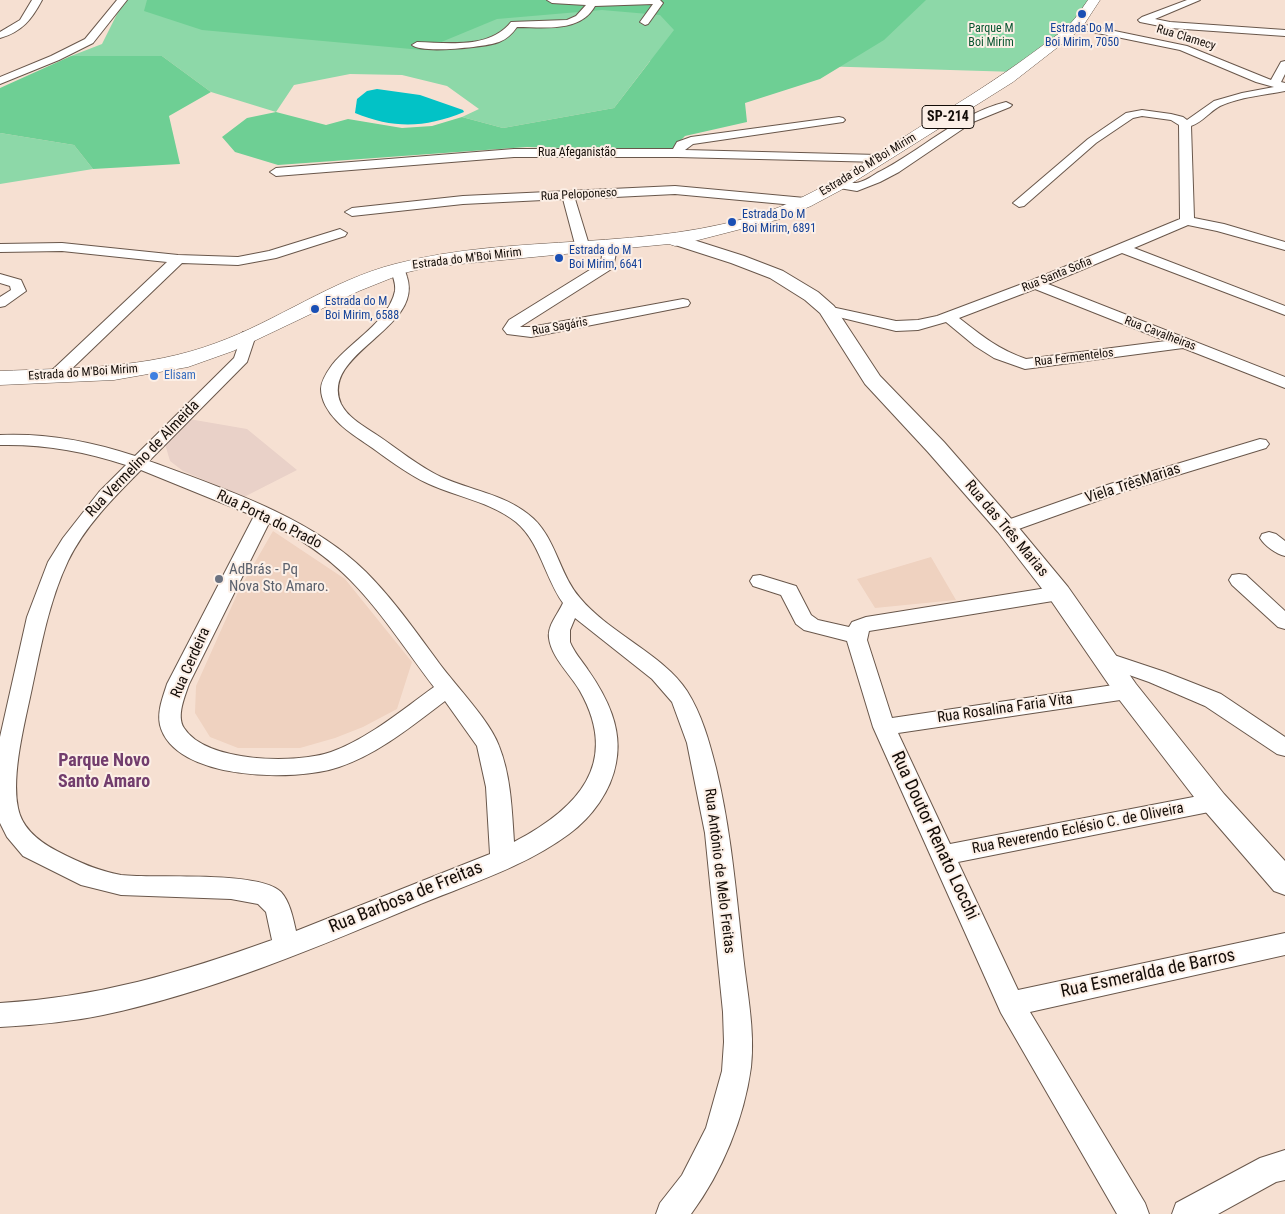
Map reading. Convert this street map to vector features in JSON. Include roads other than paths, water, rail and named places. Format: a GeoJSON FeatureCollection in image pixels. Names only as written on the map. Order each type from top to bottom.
{"type":"FeatureCollection","features":[{"type":"Feature","properties":{"kind":"main road","name":"Estrada do M'Boi Mirim"},"geometry":{"type":"LineString","coordinates":[[0,378],[114,373],[180,362],[226,347],[344,290],[397,269],[429,261],[491,254],[663,244],[774,215],[806,202],[1002,83],[1076,26],[1094,0]]}},
{"type":"Feature","properties":{"kind":"street"},"geometry":{"type":"LineString","coordinates":[[0,36],[18,28],[28,19],[38,0]]}},
{"type":"Feature","properties":{"kind":"street"},"geometry":{"type":"LineString","coordinates":[[0,81],[55,58],[88,41],[122,0]]}},
{"type":"Feature","properties":{"kind":"street"},"geometry":{"type":"LineString","coordinates":[[552,0],[592,3],[656,1],[658,3],[645,22]]}},
{"type":"Feature","properties":{"kind":"street"},"geometry":{"type":"LineString","coordinates":[[1111,32],[1194,0]]}},
{"type":"Feature","properties":{"kind":"street"},"geometry":{"type":"LineString","coordinates":[[417,45],[464,45],[503,36],[514,24],[566,23],[590,10],[592,3]]}},
{"type":"Feature","properties":{"kind":"street"},"geometry":{"type":"LineString","coordinates":[[1170,25],[1184,21],[1198,22],[1201,18],[1217,17]]}},
{"type":"Feature","properties":{"kind":"street"},"geometry":{"type":"LineString","coordinates":[[1246,20],[1285,23]]}},
{"type":"Feature","properties":{"kind":"street"},"geometry":{"type":"LineString","coordinates":[[1136,22],[1285,33]]}},
{"type":"Feature","properties":{"kind":"street","name":"Rua Clamecy"},"geometry":{"type":"LineString","coordinates":[[1076,26],[1183,48],[1248,75],[1282,85]]}},
{"type":"Feature","properties":{"kind":"street"},"geometry":{"type":"LineString","coordinates":[[1184,124],[1195,121],[1208,108],[1218,103],[1282,85],[1285,64]]}},
{"type":"Feature","properties":{"kind":"street"},"geometry":{"type":"LineString","coordinates":[[837,184],[857,187],[876,179],[895,169],[968,120],[1006,105]]}},
{"type":"Feature","properties":{"kind":"street"},"geometry":{"type":"LineString","coordinates":[[1019,203],[1082,148],[1117,123],[1136,114],[1176,118],[1184,124]]}},
{"type":"Feature","properties":{"kind":"street"},"geometry":{"type":"LineString","coordinates":[[677,153],[681,145],[691,141],[839,120]]}},
{"type":"Feature","properties":{"kind":"street"},"geometry":{"type":"LineString","coordinates":[[1184,124],[1187,221],[1219,227],[1285,246]]}},
{"type":"Feature","properties":{"kind":"street","name":"Rua Afeganistão"},"geometry":{"type":"LineString","coordinates":[[276,172],[494,153],[677,153],[878,159]]}},
{"type":"Feature","properties":{"kind":"street","name":"Rua Peloponeso"},"geometry":{"type":"LineString","coordinates":[[352,212],[463,200],[675,190],[806,202]]}},
{"type":"Feature","properties":{"kind":"street"},"geometry":{"type":"LineString","coordinates":[[568,195],[596,247]]}},
{"type":"Feature","properties":{"kind":"street","name":"Rua Santa Sofia"},"geometry":{"type":"LineString","coordinates":[[827,310],[896,326],[918,324],[949,317],[1035,284],[1187,221]]}},
{"type":"Feature","properties":{"kind":"street"},"geometry":{"type":"LineString","coordinates":[[0,248],[62,247],[178,259],[248,260],[271,255],[340,233]]}},
{"type":"Feature","properties":{"kind":"street","name":"Rua das Três Marias"},"geometry":{"type":"LineString","coordinates":[[685,238],[776,273],[806,291],[827,310],[872,380],[936,447],[1006,526],[1059,593],[1126,691],[1214,802],[1285,882]]}},
{"type":"Feature","properties":{"kind":"street","name":"Rua Sagáris"},"geometry":{"type":"LineString","coordinates":[[596,247],[608,265],[514,323],[512,331],[531,332],[683,303]]}},
{"type":"Feature","properties":{"kind":"street"},"geometry":{"type":"LineString","coordinates":[[1122,248],[1285,311]]}},
{"type":"Feature","properties":{"kind":"street"},"geometry":{"type":"LineString","coordinates":[[55,376],[178,259]]}},
{"type":"Feature","properties":{"kind":"street","name":"Rua Antônio de Melo Freitas"},"geometry":{"type":"LineString","coordinates":[[397,269],[402,281],[402,293],[397,307],[339,366],[331,380],[330,401],[349,424],[419,472],[496,504],[521,517],[535,532],[560,582],[574,603],[613,639],[664,678],[676,691],[696,730],[712,798],[721,860],[738,1031],[736,1069],[722,1127],[693,1183],[678,1207],[671,1214]]}},
{"type":"Feature","properties":{"kind":"street"},"geometry":{"type":"LineString","coordinates":[[0,278],[16,283],[19,291],[0,303]]}},
{"type":"Feature","properties":{"kind":"street","name":"Rua Cavalheiras"},"geometry":{"type":"LineString","coordinates":[[1035,284],[1182,344],[1285,383]]}},
{"type":"Feature","properties":{"kind":"street","name":"Rua Fermentelos"},"geometry":{"type":"LineString","coordinates":[[949,317],[980,343],[999,355],[1024,364],[1182,344]]}},
{"type":"Feature","properties":{"kind":"street","name":"Rua Vermelino de Almeida"},"geometry":{"type":"LineString","coordinates":[[248,335],[241,359],[137,461],[105,496],[72,538],[58,562],[37,617],[12,731],[5,782],[6,809],[14,830],[32,849],[81,875],[121,885],[231,889],[264,894],[272,900],[278,910],[286,945]]}},
{"type":"Feature","properties":{"kind":"street","name":"Rua Porta do Prado"},"geometry":{"type":"LineString","coordinates":[[0,440],[37,439],[62,442],[137,461],[264,514],[323,544],[347,564],[379,597],[488,745],[500,799],[502,859]]}},
{"type":"Feature","properties":{"kind":"street","name":"Viela TrêsMarias"},"geometry":{"type":"LineString","coordinates":[[1006,526],[1116,488],[1260,444]]}},
{"type":"Feature","properties":{"kind":"street","name":"Rua Cerdeira"},"geometry":{"type":"LineString","coordinates":[[264,514],[178,684],[173,699],[170,717],[174,731],[188,746],[208,756],[264,768],[299,767],[332,761],[356,750],[398,724],[447,689]]}},
{"type":"Feature","properties":{"kind":"street"},"geometry":{"type":"LineString","coordinates":[[1270,538],[1285,550]]}},
{"type":"Feature","properties":{"kind":"street"},"geometry":{"type":"LineString","coordinates":[[1240,580],[1285,622]]}},
{"type":"Feature","properties":{"kind":"street"},"geometry":{"type":"LineString","coordinates":[[760,581],[789,591],[803,619],[811,625],[857,636],[859,627],[866,624],[1059,593]]}},
{"type":"Feature","properties":{"kind":"street","name":"Rua Barbosa de Freitas"},"geometry":{"type":"LineString","coordinates":[[0,1015],[31,1014],[102,1003],[204,976],[379,910],[502,859],[554,832],[593,795],[601,776],[607,750],[605,724],[599,704],[564,651],[558,636],[574,603]]}},
{"type":"Feature","properties":{"kind":"street","name":"Rua Doutor Renato Locchi"},"geometry":{"type":"LineString","coordinates":[[857,636],[859,651],[884,727],[1011,1004],[1134,1214]]}},
{"type":"Feature","properties":{"kind":"street"},"geometry":{"type":"LineString","coordinates":[[1102,658],[1157,677],[1213,700],[1285,748]]}},
{"type":"Feature","properties":{"kind":"street","name":"Rua Rosalina Faria Vita"},"geometry":{"type":"LineString","coordinates":[[884,727],[1126,691]]}},
{"type":"Feature","properties":{"kind":"street","name":"Rua Reverendo Eclésio C. de Oliveira"},"geometry":{"type":"LineString","coordinates":[[942,855],[1214,802]]}},
{"type":"Feature","properties":{"kind":"street","name":"Rua Esmeralda de Barros"},"geometry":{"type":"LineString","coordinates":[[1011,1004],[1285,944]]}},
{"type":"Feature","properties":{"kind":"street"},"geometry":{"type":"LineString","coordinates":[[1186,1214],[1271,1170],[1285,1165]]}},
{"type":"Feature","properties":{"kind":"water"},"geometry":{"type":"Polygon","coordinates":[[[377,89],[420,95],[463,110],[464,112],[436,121],[410,125],[383,122],[355,113],[357,99],[367,91],[377,89]]]}},
{"type":"Feature","properties":{"kind":"place","name":"Estrada Do M Boi Mirim, 7050"},"geometry":{"type":"Point","coordinates":[1082,14]}},
{"type":"Feature","properties":{"kind":"place","name":"Estrada Do M Boi Mirim, 6891"},"geometry":{"type":"Point","coordinates":[732,222]}},
{"type":"Feature","properties":{"kind":"place","name":"Estrada do M Boi Mirim, 6641"},"geometry":{"type":"Point","coordinates":[559,258]}},
{"type":"Feature","properties":{"kind":"place","name":"Estrada do M Boi Mirim, 6588"},"geometry":{"type":"Point","coordinates":[315,309]}},
{"type":"Feature","properties":{"kind":"place","name":"Elisam"},"geometry":{"type":"Point","coordinates":[154,376]}},
{"type":"Feature","properties":{"kind":"place","name":"AdBrás - Pq Nova Sto Amaro."},"geometry":{"type":"Point","coordinates":[219,579]}},
{"type":"Feature","properties":{"kind":"district","name":"Parque Novo Santo Amaro"},"geometry":{"type":"Point","coordinates":[104,771]}},
{"type":"Feature","properties":{"kind":"park label","name":"Parque M Boi Mirim"},"geometry":{"type":"Point","coordinates":[991,36]}}]}
